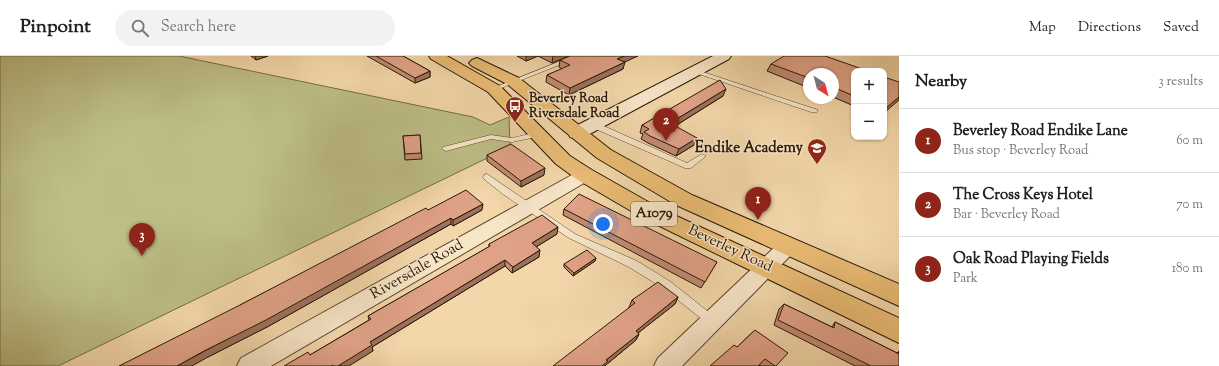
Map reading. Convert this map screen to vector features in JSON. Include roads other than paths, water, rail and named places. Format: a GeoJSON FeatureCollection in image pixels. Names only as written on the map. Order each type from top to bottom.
{"type":"FeatureCollection","features":[{"type":"Feature","properties":{"kind":"main road","name":"Beverley Road"},"geometry":{"type":"LineString","coordinates":[[436,56],[503,85],[585,129],[604,154],[684,200],[899,295]]}},
{"type":"Feature","properties":{"kind":"main road","name":"Beverley Road"},"geometry":{"type":"LineString","coordinates":[[464,56],[503,85],[538,134],[562,160],[585,175],[651,213],[768,267],[899,331]]}},
{"type":"Feature","properties":{"kind":"main road"},"geometry":{"type":"LineString","coordinates":[[624,198],[640,174]]}},
{"type":"Feature","properties":{"kind":"street"},"geometry":{"type":"LineString","coordinates":[[585,129],[724,56]]}},
{"type":"Feature","properties":{"kind":"street","name":"Riversdale Road"},"geometry":{"type":"LineString","coordinates":[[249,366],[585,175]]}},
{"type":"Feature","properties":{"kind":"street"},"geometry":{"type":"LineString","coordinates":[[666,366],[768,267],[787,246]]}},
{"type":"Feature","properties":{"kind":"lane"},"geometry":{"type":"LineString","coordinates":[[503,85],[579,56]]}},
{"type":"Feature","properties":{"kind":"lane"},"geometry":{"type":"LineString","coordinates":[[695,71],[814,110]]}},
{"type":"Feature","properties":{"kind":"lane"},"geometry":{"type":"LineString","coordinates":[[585,129],[688,166],[702,156]]}},
{"type":"Feature","properties":{"kind":"lane"},"geometry":{"type":"LineString","coordinates":[[446,149],[491,137],[512,140],[538,134]]}},
{"type":"Feature","properties":{"kind":"lane"},"geometry":{"type":"LineString","coordinates":[[487,177],[507,193],[572,236],[633,264],[667,285],[712,321]]}},
{"type":"Feature","properties":{"kind":"place","name":"Beverley Road Riversdale Road"},"geometry":{"type":"Point","coordinates":[515,123]}},
{"type":"Feature","properties":{"kind":"place","name":"The Cross Keys Hotel"},"geometry":{"type":"Point","coordinates":[666,141]}},
{"type":"Feature","properties":{"kind":"place","name":"Endike Academy"},"geometry":{"type":"Point","coordinates":[817,165]}},
{"type":"Feature","properties":{"kind":"place","name":"Beverley Road Endike Lane"},"geometry":{"type":"Point","coordinates":[758,220]}},
{"type":"Feature","properties":{"kind":"place","name":"Oak Road Playing Fields"},"geometry":{"type":"Point","coordinates":[142,256]}}]}
